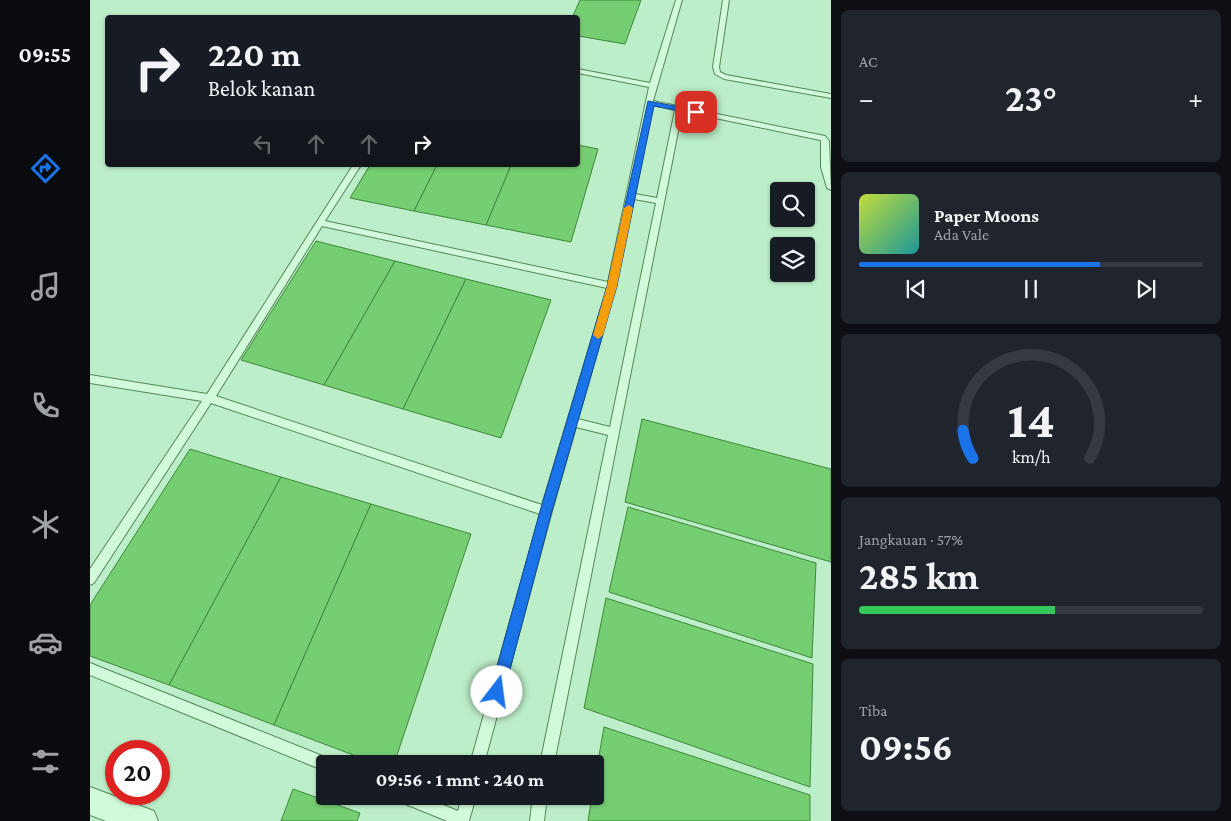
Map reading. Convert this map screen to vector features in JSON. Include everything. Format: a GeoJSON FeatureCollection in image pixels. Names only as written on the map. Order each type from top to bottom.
{"type":"FeatureCollection","features":[{"type":"Feature","properties":{"kind":"street"},"geometry":{"type":"LineString","coordinates":[[90,801],[144,821]]}},
{"type":"Feature","properties":{"kind":"lane"},"geometry":{"type":"LineString","coordinates":[[479,755],[546,511],[612,286],[653,86],[679,0]]}},
{"type":"Feature","properties":{"kind":"lane"},"geometry":{"type":"LineString","coordinates":[[726,0],[716,68],[717,73],[724,77],[831,96]]}},
{"type":"Feature","properties":{"kind":"lane"},"geometry":{"type":"LineString","coordinates":[[580,71],[653,86]]}},
{"type":"Feature","properties":{"kind":"lane"},"geometry":{"type":"LineString","coordinates":[[651,103],[822,138],[825,141],[825,167],[831,188]]}},
{"type":"Feature","properties":{"kind":"lane"},"geometry":{"type":"LineString","coordinates":[[549,755],[679,109]]}},
{"type":"Feature","properties":{"kind":"lane"},"geometry":{"type":"LineString","coordinates":[[90,579],[209,398],[356,167]]}},
{"type":"Feature","properties":{"kind":"lane"},"geometry":{"type":"LineString","coordinates":[[631,196],[660,201]]}},
{"type":"Feature","properties":{"kind":"lane"},"geometry":{"type":"LineString","coordinates":[[320,223],[612,286]]}},
{"type":"Feature","properties":{"kind":"lane"},"geometry":{"type":"LineString","coordinates":[[90,380],[209,398],[546,511]]}},
{"type":"Feature","properties":{"kind":"lane"},"geometry":{"type":"LineString","coordinates":[[572,422],[614,432]]}},
{"type":"Feature","properties":{"kind":"lane"},"geometry":{"type":"LineString","coordinates":[[90,669],[316,760]]}},
{"type":"Feature","properties":{"kind":"lane"},"geometry":{"type":"LineString","coordinates":[[424,805],[462,821],[466,805]]}},
{"type":"Feature","properties":{"kind":"lane"},"geometry":{"type":"LineString","coordinates":[[537,821],[539,805]]}},
{"type":"Feature","properties":{"kind":"building"},"geometry":{"type":"Polygon","coordinates":[[[580,0],[641,0],[625,44],[580,36],[580,15],[573,15],[580,0]]]}},
{"type":"Feature","properties":{"kind":"building"},"geometry":{"type":"Polygon","coordinates":[[[580,145],[598,149],[571,242],[486,225],[510,167],[580,167],[580,145]]]}},
{"type":"Feature","properties":{"kind":"building"},"geometry":{"type":"Polygon","coordinates":[[[369,167],[436,167],[414,211],[350,198],[369,167]]]}},
{"type":"Feature","properties":{"kind":"building"},"geometry":{"type":"Polygon","coordinates":[[[436,167],[510,167],[486,225],[414,211],[436,167]]]}},
{"type":"Feature","properties":{"kind":"building"},"geometry":{"type":"Polygon","coordinates":[[[316,241],[395,261],[324,385],[241,360],[316,241]]]}},
{"type":"Feature","properties":{"kind":"building"},"geometry":{"type":"Polygon","coordinates":[[[395,261],[466,279],[403,409],[324,385],[395,261]]]}},
{"type":"Feature","properties":{"kind":"building"},"geometry":{"type":"Polygon","coordinates":[[[466,279],[551,300],[501,438],[403,409],[466,279]]]}},
{"type":"Feature","properties":{"kind":"building"},"geometry":{"type":"Polygon","coordinates":[[[642,419],[831,469],[831,562],[625,502],[642,419]]]}},
{"type":"Feature","properties":{"kind":"building"},"geometry":{"type":"Polygon","coordinates":[[[190,449],[281,477],[169,685],[90,656],[90,605],[190,449]]]}},
{"type":"Feature","properties":{"kind":"building"},"geometry":{"type":"Polygon","coordinates":[[[281,477],[371,504],[274,725],[169,685],[281,477]]]}},
{"type":"Feature","properties":{"kind":"building"},"geometry":{"type":"Polygon","coordinates":[[[371,504],[471,534],[397,755],[353,755],[274,725],[371,504]]]}},
{"type":"Feature","properties":{"kind":"building"},"geometry":{"type":"Polygon","coordinates":[[[628,507],[816,563],[812,658],[609,592],[628,507]]]}},
{"type":"Feature","properties":{"kind":"building"},"geometry":{"type":"Polygon","coordinates":[[[606,598],[813,664],[810,787],[584,708],[606,598]]]}},
{"type":"Feature","properties":{"kind":"building"},"geometry":{"type":"Polygon","coordinates":[[[604,727],[810,795],[810,821],[588,821],[591,805],[604,805],[604,755],[599,755],[604,727]]]}},
{"type":"Feature","properties":{"kind":"building"},"geometry":{"type":"Polygon","coordinates":[[[293,789],[316,797],[316,805],[338,805],[360,813],[357,821],[281,821],[293,789]]]}},
{"type":"Feature","properties":{"kind":"slow traffic"},"geometry":{"type":"LineString","coordinates":[[598,335],[612,286],[629,208]]}},
{"type":"Feature","properties":{"kind":"route"},"geometry":{"type":"LineString","coordinates":[[497,692],[546,511],[612,286],[651,103],[696,112]]}}]}
